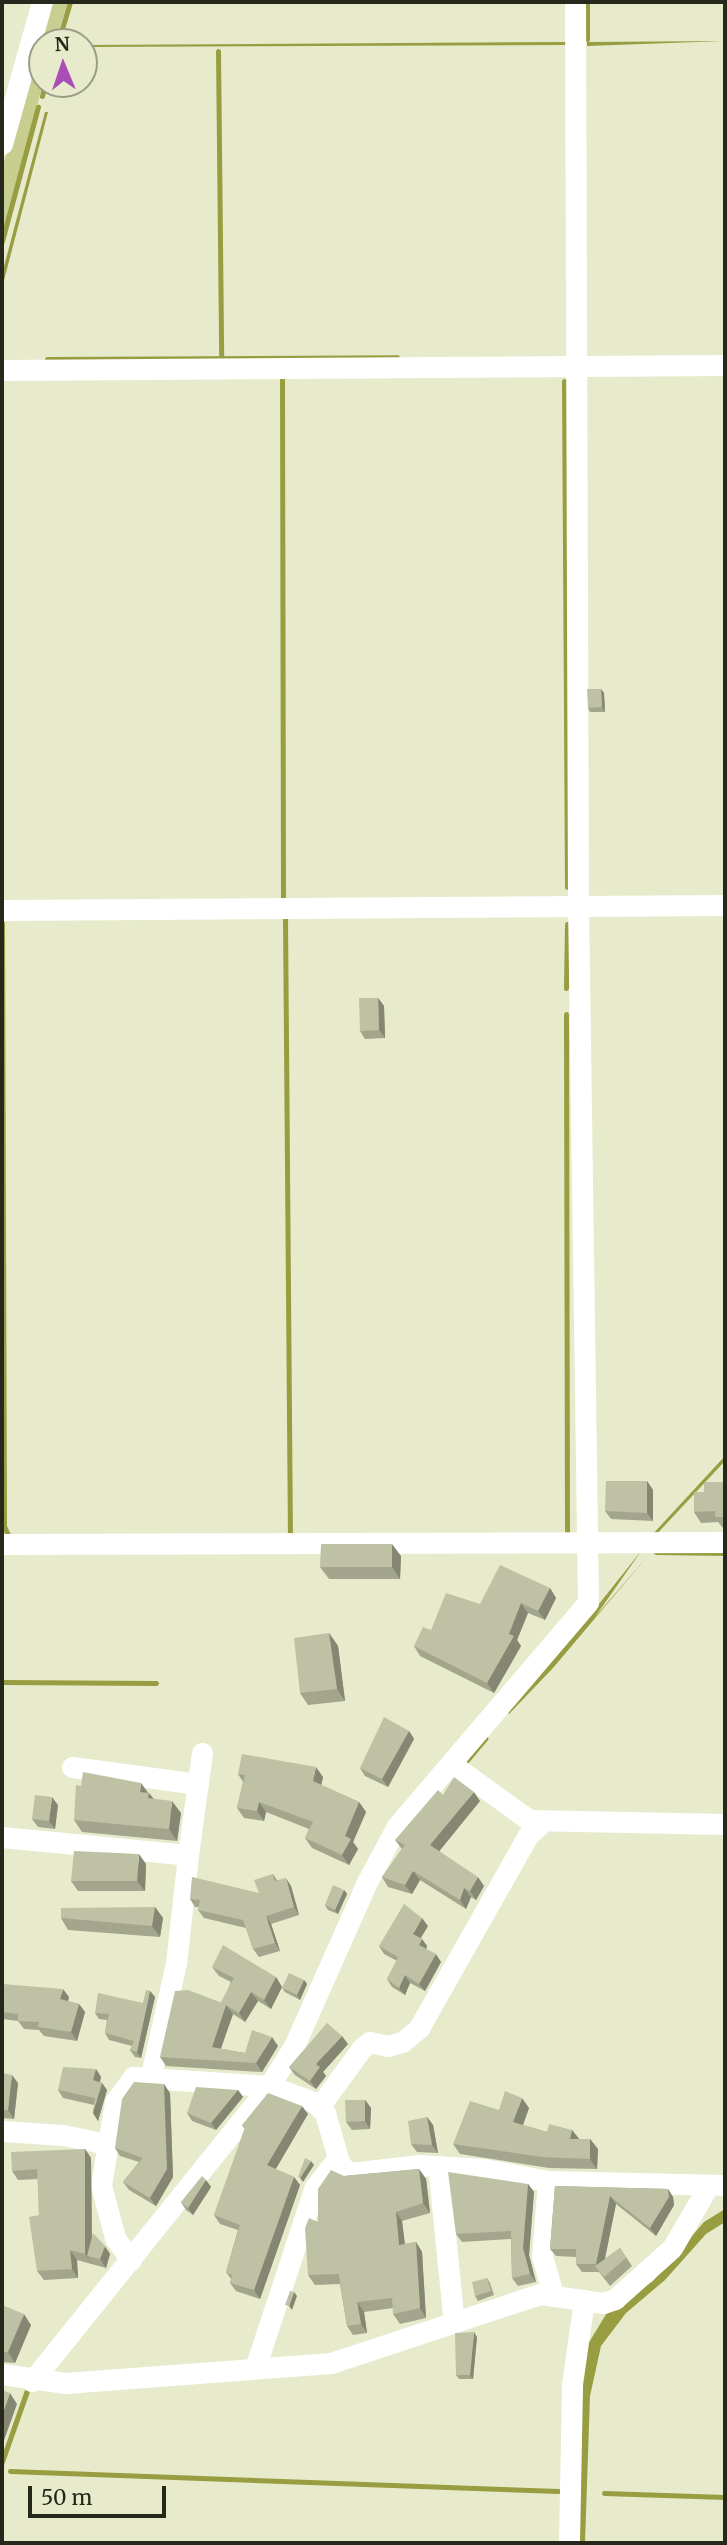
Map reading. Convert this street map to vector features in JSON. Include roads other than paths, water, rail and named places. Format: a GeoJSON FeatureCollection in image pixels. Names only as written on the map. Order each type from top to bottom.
{"type":"FeatureCollection","features":[{"type":"Feature","properties":{"kind":"street"},"geometry":{"type":"LineString","coordinates":[[2,144],[42,2]]}},
{"type":"Feature","properties":{"kind":"street"},"geometry":{"type":"LineString","coordinates":[[32,2381],[131,2260],[194,2174],[269,2086],[294,2046],[386,1844],[412,1806],[453,1765],[496,1707],[589,1602],[584,1545],[578,905],[575,2]]}},
{"type":"Feature","properties":{"kind":"street"},"geometry":{"type":"LineString","coordinates":[[2,370],[725,365]]}},
{"type":"Feature","properties":{"kind":"street"},"geometry":{"type":"LineString","coordinates":[[2,909],[725,905]]}},
{"type":"Feature","properties":{"kind":"street"},"geometry":{"type":"LineString","coordinates":[[2,1544],[584,1545],[725,1542]]}},
{"type":"Feature","properties":{"kind":"street"},"geometry":{"type":"LineString","coordinates":[[150,2076],[176,1963],[202,1753]]}},
{"type":"Feature","properties":{"kind":"street"},"geometry":{"type":"LineString","coordinates":[[453,1765],[529,1820],[725,1824]]}},
{"type":"Feature","properties":{"kind":"street"},"geometry":{"type":"LineString","coordinates":[[72,1767],[198,1784]]}},
{"type":"Feature","properties":{"kind":"street"},"geometry":{"type":"LineString","coordinates":[[319,2107],[362,2048],[370,2042],[387,2046],[402,2042],[419,2028],[528,1835],[543,1822]]}},
{"type":"Feature","properties":{"kind":"street"},"geometry":{"type":"LineString","coordinates":[[2,1837],[188,1855]]}},
{"type":"Feature","properties":{"kind":"street"},"geometry":{"type":"LineString","coordinates":[[131,2260],[115,2238],[102,2196],[107,2144],[121,2088],[132,2077],[150,2076],[269,2086],[319,2107],[325,2113],[337,2159],[350,2173],[438,2166],[548,2181],[717,2185]]}},
{"type":"Feature","properties":{"kind":"street"},"geometry":{"type":"LineString","coordinates":[[2,2130],[63,2135],[107,2144]]}},
{"type":"Feature","properties":{"kind":"street"},"geometry":{"type":"LineString","coordinates":[[255,2368],[316,2188],[337,2159]]}},
{"type":"Feature","properties":{"kind":"street"},"geometry":{"type":"LineString","coordinates":[[438,2166],[454,2323]]}},
{"type":"Feature","properties":{"kind":"street"},"geometry":{"type":"LineString","coordinates":[[548,2181],[542,2256],[554,2294]]}},
{"type":"Feature","properties":{"kind":"street"},"geometry":{"type":"LineString","coordinates":[[2,2374],[32,2381],[65,2383],[331,2363],[540,2294],[603,2303],[615,2299],[644,2275],[684,2232],[717,2185]]}},
{"type":"Feature","properties":{"kind":"street"},"geometry":{"type":"LineString","coordinates":[[569,2543],[572,2384],[584,2300]]}},
{"type":"Feature","properties":{"kind":"waterway"},"geometry":{"type":"LineString","coordinates":[[62,28],[70,2]]}},
{"type":"Feature","properties":{"kind":"waterway"},"geometry":{"type":"LineString","coordinates":[[587,2],[587,39]]}},
{"type":"Feature","properties":{"kind":"waterway"},"geometry":{"type":"LineString","coordinates":[[218,51],[221,357]]}},
{"type":"Feature","properties":{"kind":"waterway"},"geometry":{"type":"LineString","coordinates":[[2,241],[38,107]]}},
{"type":"Feature","properties":{"kind":"waterway"},"geometry":{"type":"LineString","coordinates":[[47,359],[397,357]]}},
{"type":"Feature","properties":{"kind":"waterway"},"geometry":{"type":"LineString","coordinates":[[282,375],[283,897]]}},
{"type":"Feature","properties":{"kind":"waterway"},"geometry":{"type":"LineString","coordinates":[[564,381],[567,887]]}},
{"type":"Feature","properties":{"kind":"waterway"},"geometry":{"type":"LineString","coordinates":[[285,917],[290,1535]]}},
{"type":"Feature","properties":{"kind":"waterway"},"geometry":{"type":"LineString","coordinates":[[2,923],[4,1526],[9,1537]]}},
{"type":"Feature","properties":{"kind":"waterway"},"geometry":{"type":"LineString","coordinates":[[566,988],[567,924]]}},
{"type":"Feature","properties":{"kind":"waterway"},"geometry":{"type":"LineString","coordinates":[[566,1014],[567,1531]]}},
{"type":"Feature","properties":{"kind":"waterway"},"geometry":{"type":"LineString","coordinates":[[656,1552],[725,1553]]}},
{"type":"Feature","properties":{"kind":"waterway"},"geometry":{"type":"LineString","coordinates":[[2,1682],[156,1683]]}},
{"type":"Feature","properties":{"kind":"waterway"},"geometry":{"type":"LineString","coordinates":[[463,1765],[486,1738]]}},
{"type":"Feature","properties":{"kind":"waterway"},"geometry":{"type":"LineString","coordinates":[[10,2471],[559,2491]]}},
{"type":"Feature","properties":{"kind":"waterway"},"geometry":{"type":"LineString","coordinates":[[604,2493],[725,2497]]}}]}
